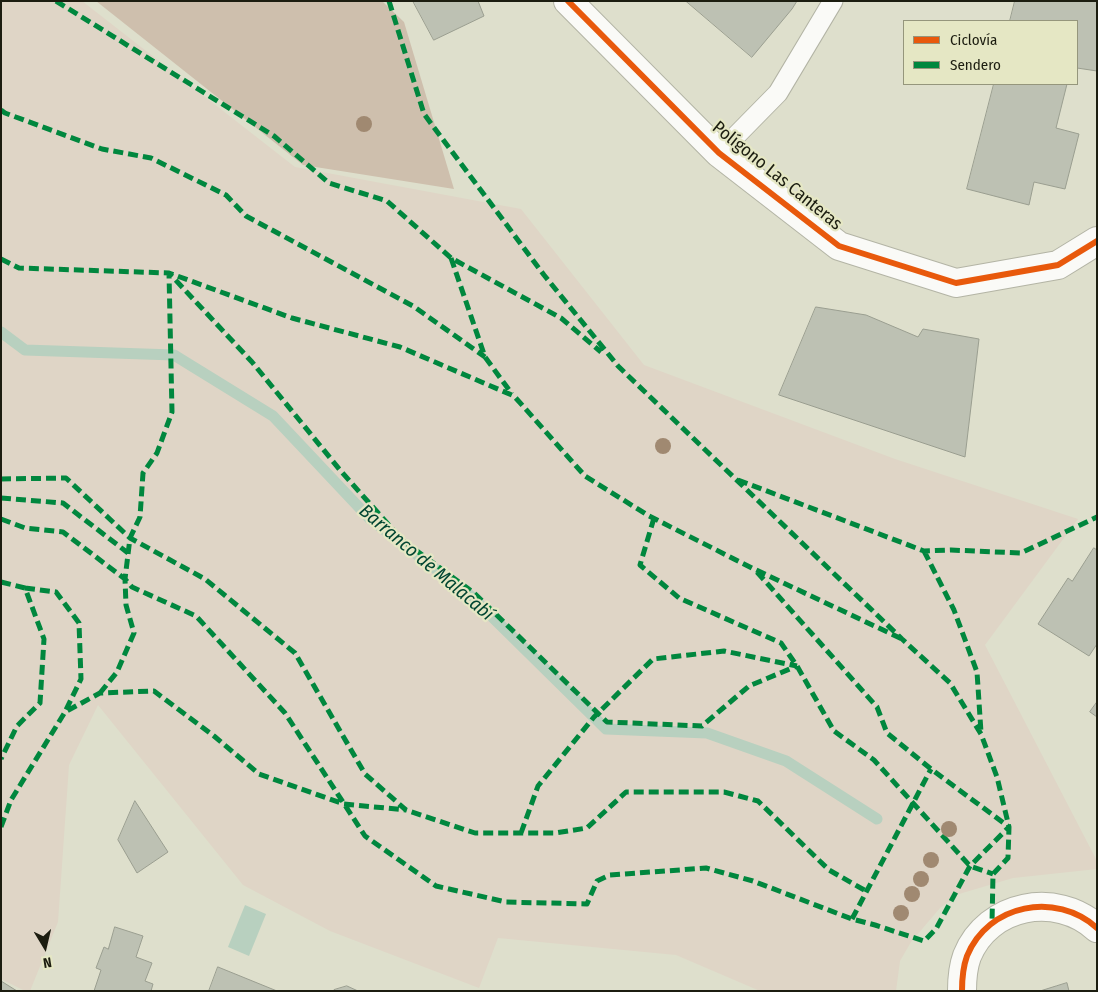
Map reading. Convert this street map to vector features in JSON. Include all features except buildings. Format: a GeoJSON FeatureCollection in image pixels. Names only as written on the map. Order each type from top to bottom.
{"type":"FeatureCollection","features":[{"type":"Feature","properties":{"kind":"street","name":"Polígono Las Canteras"},"geometry":{"type":"LineString","coordinates":[[568,1],[719,153],[839,246],[956,283],[1058,266],[1097,241]]}},
{"type":"Feature","properties":{"kind":"street"},"geometry":{"type":"LineString","coordinates":[[962,991],[962,976],[974,944],[992,923],[1007,914],[1032,907],[1058,908],[1075,913],[1097,928]]}},
{"type":"Feature","properties":{"kind":"lane"},"geometry":{"type":"LineString","coordinates":[[719,153],[778,94],[834,1]]}},
{"type":"Feature","properties":{"kind":"shaded area"},"geometry":{"type":"Polygon","coordinates":[[[1,1],[82,1],[295,167],[521,209],[644,365],[895,459],[1078,519],[985,645],[1097,861],[1097,869],[1013,878],[959,894],[940,908],[911,942],[900,961],[896,991],[760,991],[676,955],[498,938],[479,988],[330,931],[243,885],[98,705],[69,765],[58,922],[30,991],[25,991],[1,979],[1,1]]]}},
{"type":"Feature","properties":{"kind":"shaded area"},"geometry":{"type":"Polygon","coordinates":[[[96,1],[382,1],[404,22],[454,189],[303,165],[96,1]]]}},
{"type":"Feature","properties":{"kind":"shaded area"},"geometry":{"type":"Polygon","coordinates":[[[245,905],[266,914],[249,956],[228,947],[245,905]]]}},
{"type":"Feature","properties":{"kind":"waterway","name":"Barranco de Malacabí"},"geometry":{"type":"LineString","coordinates":[[1,332],[25,350],[174,355],[273,416],[370,519],[471,596],[606,729],[707,733],[786,761],[877,819]]}},
{"type":"Feature","properties":{"kind":"marked path"},"geometry":{"type":"LineString","coordinates":[[56,1],[274,136],[329,183],[387,201],[451,258],[561,318],[601,352]]}},
{"type":"Feature","properties":{"kind":"marked path"},"geometry":{"type":"LineString","coordinates":[[389,1],[424,114],[544,275],[618,366],[950,683],[981,734],[997,777],[1009,827],[1008,858],[993,874],[992,923]]}},
{"type":"Feature","properties":{"kind":"marked path"},"geometry":{"type":"LineString","coordinates":[[1,110],[102,149],[151,158],[226,195],[246,216],[413,306],[485,357]]}},
{"type":"Feature","properties":{"kind":"marked path"},"geometry":{"type":"LineString","coordinates":[[451,258],[485,357],[512,394]]}},
{"type":"Feature","properties":{"kind":"marked path"},"geometry":{"type":"LineString","coordinates":[[1,259],[19,268],[169,273],[252,362],[340,470],[402,540],[474,593],[607,722],[702,726],[749,686],[797,666]]}},
{"type":"Feature","properties":{"kind":"marked path"},"geometry":{"type":"LineString","coordinates":[[100,693],[117,672],[134,633],[126,605],[125,579],[130,538],[140,517],[143,473],[157,453],[172,412],[169,273],[292,318],[400,347],[514,396],[585,476],[649,516],[754,569],[902,639]]}},
{"type":"Feature","properties":{"kind":"marked path"},"geometry":{"type":"LineString","coordinates":[[1,479],[66,478],[130,538],[205,579],[295,653],[365,774],[406,810],[475,833],[555,833],[587,828],[626,792],[724,792],[758,801],[829,870],[866,891]]}},
{"type":"Feature","properties":{"kind":"marked path"},"geometry":{"type":"LineString","coordinates":[[738,480],[924,551],[951,550],[1021,553],[1097,517]]}},
{"type":"Feature","properties":{"kind":"marked path"},"geometry":{"type":"LineString","coordinates":[[1,498],[63,503],[128,553]]}},
{"type":"Feature","properties":{"kind":"marked path"},"geometry":{"type":"LineString","coordinates":[[654,518],[640,565],[679,598],[781,643],[797,666],[834,731],[874,760],[970,866],[993,874]]}},
{"type":"Feature","properties":{"kind":"marked path"},"geometry":{"type":"LineString","coordinates":[[1,519],[25,528],[63,532],[125,579],[132,587],[196,616],[285,713],[365,836],[436,886],[506,902],[587,904],[597,881],[610,875],[706,868],[753,881],[852,919],[924,941],[936,929],[970,866],[1009,827]]}},
{"type":"Feature","properties":{"kind":"marked path"},"geometry":{"type":"LineString","coordinates":[[924,551],[954,610],[977,672],[981,732]]}},
{"type":"Feature","properties":{"kind":"marked path"},"geometry":{"type":"LineString","coordinates":[[757,572],[877,707],[887,733],[931,769],[1009,827]]}},
{"type":"Feature","properties":{"kind":"marked path"},"geometry":{"type":"LineString","coordinates":[[1,582],[25,588],[44,639],[40,703],[17,726],[1,759]]}},
{"type":"Feature","properties":{"kind":"marked path"},"geometry":{"type":"LineString","coordinates":[[25,588],[56,592],[79,623],[81,679],[65,712]]}},
{"type":"Feature","properties":{"kind":"marked path"},"geometry":{"type":"LineString","coordinates":[[521,833],[538,786],[594,717],[653,659],[724,651],[797,666]]}},
{"type":"Feature","properties":{"kind":"marked path"},"geometry":{"type":"LineString","coordinates":[[1,827],[11,800],[65,712],[100,693],[154,691],[214,736],[259,774],[344,804],[406,810]]}},
{"type":"Feature","properties":{"kind":"marked path"},"geometry":{"type":"LineString","coordinates":[[852,919],[931,769]]}},
{"type":"Feature","properties":{"kind":"cycle path"},"geometry":{"type":"LineString","coordinates":[[568,1],[719,153],[839,246],[956,283],[1058,265],[1097,241]]}},
{"type":"Feature","properties":{"kind":"cycle path"},"geometry":{"type":"LineString","coordinates":[[962,991],[963,973],[967,956],[977,938],[990,924],[1007,915],[1024,909],[1043,907],[1062,909],[1081,916],[1097,928]]}}]}
